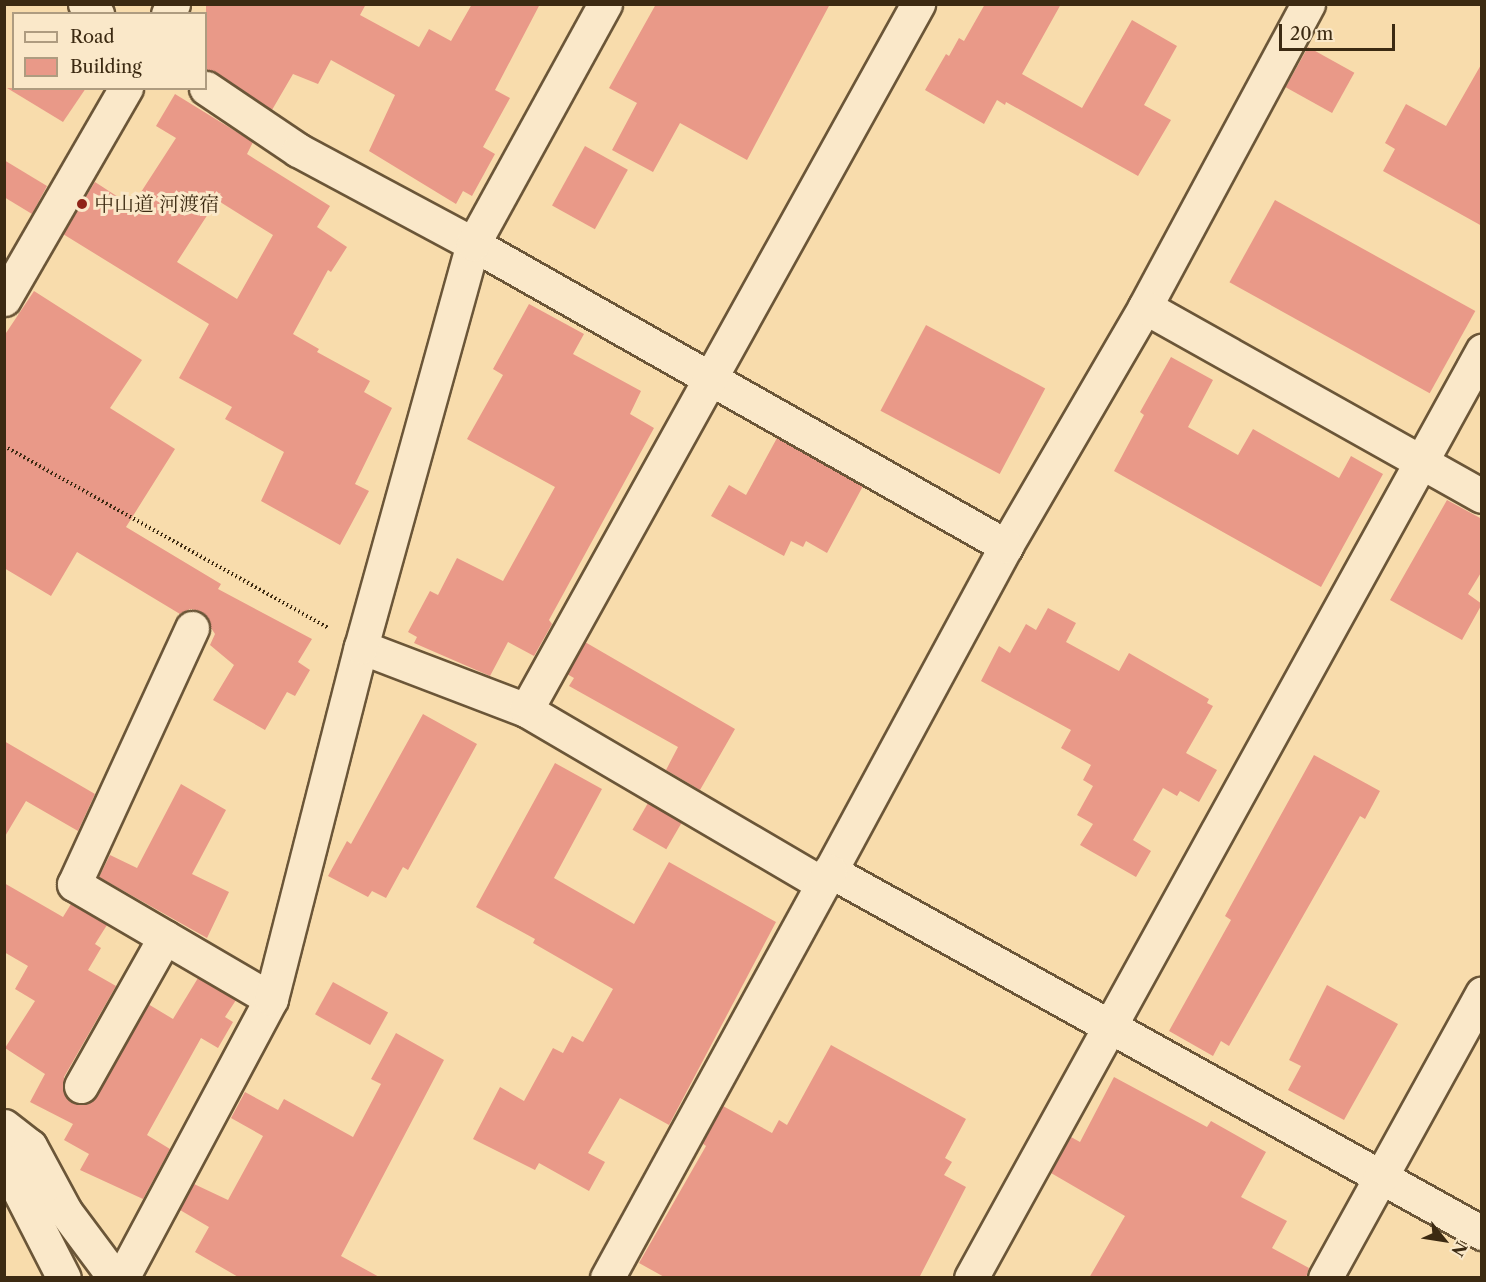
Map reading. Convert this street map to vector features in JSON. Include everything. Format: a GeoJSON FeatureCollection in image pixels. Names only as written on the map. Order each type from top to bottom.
{"type":"FeatureCollection","features":[{"type":"Feature","properties":{"kind":"street"},"geometry":{"type":"LineString","coordinates":[[122,1278],[271,999],[361,647],[473,244],[605,4]]}},
{"type":"Feature","properties":{"kind":"street"},"geometry":{"type":"LineString","coordinates":[[526,710],[713,379],[918,4]]}},
{"type":"Feature","properties":{"kind":"street"},"geometry":{"type":"LineString","coordinates":[[607,1278],[1006,546],[1145,307],[1308,4]]}},
{"type":"Feature","properties":{"kind":"street"},"geometry":{"type":"LineString","coordinates":[[207,89],[298,150],[473,244],[1006,546]]}},
{"type":"Feature","properties":{"kind":"street"},"geometry":{"type":"LineString","coordinates":[[4,299],[125,90]]}},
{"type":"Feature","properties":{"kind":"street"},"geometry":{"type":"LineString","coordinates":[[1145,307],[1482,496]]}},
{"type":"Feature","properties":{"kind":"street"},"geometry":{"type":"LineString","coordinates":[[971,1278],[1482,351]]}},
{"type":"Feature","properties":{"kind":"street"},"geometry":{"type":"LineString","coordinates":[[192,628],[74,884],[271,999]]}},
{"type":"Feature","properties":{"kind":"street"},"geometry":{"type":"LineString","coordinates":[[361,647],[526,710],[826,877],[1109,1026],[1482,1233]]}},
{"type":"Feature","properties":{"kind":"street"},"geometry":{"type":"LineString","coordinates":[[81,1086],[165,937]]}},
{"type":"Feature","properties":{"kind":"street"},"geometry":{"type":"LineString","coordinates":[[1325,1278],[1482,994]]}},
{"type":"Feature","properties":{"kind":"street"},"geometry":{"type":"LineString","coordinates":[[4,1126],[30,1146],[65,1211],[115,1278]]}},
{"type":"Feature","properties":{"kind":"street"},"geometry":{"type":"LineString","coordinates":[[4,1161],[64,1278]]}},
{"type":"Feature","properties":{"kind":"path"},"geometry":{"type":"LineString","coordinates":[[4,446],[361,647]]}},
{"type":"Feature","properties":{"kind":"building"},"geometry":{"type":"Polygon","coordinates":[[[206,4],[366,4],[360,15],[419,47],[429,29],[451,41],[472,4],[540,4],[495,90],[510,98],[483,147],[495,154],[472,196],[463,191],[456,204],[369,151],[395,95],[331,60],[318,84],[293,74],[272,110],[216,72],[207,70],[206,4]]]}},
{"type":"Feature","properties":{"kind":"building"},"geometry":{"type":"Polygon","coordinates":[[[656,4],[830,4],[747,160],[680,123],[653,172],[612,150],[637,103],[609,88],[656,4]]]}},
{"type":"Feature","properties":{"kind":"building"},"geometry":{"type":"Polygon","coordinates":[[[985,4],[1061,4],[1022,74],[1082,108],[1132,20],[1177,46],[1144,105],[1171,120],[1138,176],[1006,102],[1005,105],[997,100],[984,124],[925,90],[946,54],[949,56],[959,38],[964,41],[985,4]]]}},
{"type":"Feature","properties":{"kind":"building"},"geometry":{"type":"Polygon","coordinates":[[[1308,47],[1354,73],[1332,113],[1286,87],[1308,47]]]}},
{"type":"Feature","properties":{"kind":"building"},"geometry":{"type":"Polygon","coordinates":[[[1482,63],[1482,226],[1383,171],[1395,149],[1385,143],[1406,104],[1446,126],[1482,63]]]}},
{"type":"Feature","properties":{"kind":"building"},"geometry":{"type":"Polygon","coordinates":[[[7,88],[12,88],[12,90],[85,90],[63,122],[7,88]]]}},
{"type":"Feature","properties":{"kind":"building"},"geometry":{"type":"Polygon","coordinates":[[[175,94],[253,142],[247,154],[330,206],[317,227],[347,247],[331,272],[328,270],[293,334],[319,349],[317,352],[370,381],[364,392],[392,408],[355,484],[369,491],[340,545],[261,501],[284,452],[225,419],[232,407],[179,378],[209,324],[63,234],[95,182],[132,206],[176,138],[156,126],[175,94]],[[217,200],[177,262],[237,299],[273,235],[217,200]]]}},
{"type":"Feature","properties":{"kind":"building"},"geometry":{"type":"Polygon","coordinates":[[[585,146],[628,170],[595,229],[552,205],[585,146]]]}},
{"type":"Feature","properties":{"kind":"building"},"geometry":{"type":"Polygon","coordinates":[[[4,160],[47,186],[32,214],[4,197],[4,160]]]}},
{"type":"Feature","properties":{"kind":"building"},"geometry":{"type":"Polygon","coordinates":[[[1275,200],[1475,311],[1430,393],[1229,282],[1275,200]]]}},
{"type":"Feature","properties":{"kind":"building"},"geometry":{"type":"Polygon","coordinates":[[[34,291],[142,360],[110,408],[175,449],[126,527],[221,584],[218,589],[312,639],[298,662],[310,670],[295,696],[287,692],[265,730],[213,700],[234,665],[210,645],[215,634],[200,611],[190,609],[180,614],[77,552],[51,596],[4,568],[4,336],[34,291]]]}},
{"type":"Feature","properties":{"kind":"building"},"geometry":{"type":"Polygon","coordinates":[[[529,304],[584,334],[573,354],[641,391],[630,414],[654,428],[549,620],[552,624],[534,656],[508,642],[490,676],[414,643],[417,637],[408,632],[430,591],[438,595],[457,558],[503,581],[555,487],[467,439],[503,375],[493,369],[529,304]]]}},
{"type":"Feature","properties":{"kind":"building"},"geometry":{"type":"Polygon","coordinates":[[[926,325],[1045,388],[1000,474],[880,411],[926,325]]]}},
{"type":"Feature","properties":{"kind":"building"},"geometry":{"type":"Polygon","coordinates":[[[1171,357],[1213,380],[1188,427],[1238,455],[1253,429],[1339,478],[1351,456],[1383,474],[1321,587],[1114,471],[1144,415],[1140,412],[1171,357]]]}},
{"type":"Feature","properties":{"kind":"building"},"geometry":{"type":"Polygon","coordinates":[[[777,438],[863,486],[827,553],[806,541],[803,547],[791,541],[784,556],[711,516],[729,485],[746,495],[777,438]]]}},
{"type":"Feature","properties":{"kind":"building"},"geometry":{"type":"Polygon","coordinates":[[[1447,500],[1482,519],[1482,571],[1468,594],[1482,604],[1462,640],[1390,600],[1447,500]]]}},
{"type":"Feature","properties":{"kind":"building"},"geometry":{"type":"Polygon","coordinates":[[[1048,608],[1076,623],[1066,642],[1119,671],[1129,653],[1209,699],[1207,703],[1213,706],[1186,753],[1217,770],[1199,802],[1180,791],[1177,796],[1163,788],[1133,840],[1151,851],[1136,877],[1080,845],[1093,824],[1077,815],[1093,786],[1083,780],[1091,765],[1061,748],[1071,730],[981,681],[999,646],[1010,653],[1026,624],[1036,630],[1048,608]]]}},
{"type":"Feature","properties":{"kind":"building"},"geometry":{"type":"Polygon","coordinates":[[[585,642],[735,729],[700,790],[666,770],[678,747],[569,686],[574,678],[567,674],[585,642]]]}},
{"type":"Feature","properties":{"kind":"building"},"geometry":{"type":"Polygon","coordinates":[[[423,714],[477,744],[408,870],[403,867],[386,898],[372,891],[368,897],[328,876],[347,841],[351,844],[423,714]]]}},
{"type":"Feature","properties":{"kind":"building"},"geometry":{"type":"Polygon","coordinates":[[[4,741],[95,794],[78,831],[26,801],[4,838],[4,741]]]}},
{"type":"Feature","properties":{"kind":"building"},"geometry":{"type":"Polygon","coordinates":[[[1314,755],[1380,791],[1365,819],[1360,816],[1229,1046],[1221,1041],[1213,1056],[1169,1031],[1231,920],[1225,916],[1314,755]]]}},
{"type":"Feature","properties":{"kind":"building"},"geometry":{"type":"Polygon","coordinates":[[[555,763],[602,789],[554,878],[634,924],[669,862],[776,922],[669,1125],[620,1098],[588,1153],[605,1162],[589,1191],[539,1163],[535,1170],[473,1139],[500,1087],[524,1101],[553,1048],[563,1053],[572,1036],[583,1042],[613,989],[533,943],[535,939],[476,907],[555,763]]]}},
{"type":"Feature","properties":{"kind":"building"},"geometry":{"type":"Polygon","coordinates":[[[181,784],[226,810],[192,874],[229,892],[207,938],[99,877],[110,855],[137,868],[181,784]]]}},
{"type":"Feature","properties":{"kind":"building"},"geometry":{"type":"Polygon","coordinates":[[[648,803],[682,822],[666,849],[632,830],[648,803]]]}},
{"type":"Feature","properties":{"kind":"building"},"geometry":{"type":"Polygon","coordinates":[[[4,883],[63,917],[71,904],[107,925],[95,944],[101,948],[88,970],[116,986],[64,1077],[65,1095],[72,1103],[82,1105],[97,1096],[148,1004],[173,1019],[198,978],[236,1000],[225,1017],[233,1022],[218,1048],[201,1038],[147,1135],[170,1149],[143,1199],[80,1170],[89,1154],[64,1140],[73,1124],[30,1102],[45,1074],[5,1048],[35,1001],[15,989],[28,966],[4,952],[4,883]]]}},
{"type":"Feature","properties":{"kind":"building"},"geometry":{"type":"Polygon","coordinates":[[[333,982],[388,1013],[370,1045],[315,1014],[333,982]]]}},
{"type":"Feature","properties":{"kind":"building"},"geometry":{"type":"Polygon","coordinates":[[[1327,985],[1398,1024],[1344,1120],[1288,1090],[1301,1066],[1289,1060],[1327,985]]]}},
{"type":"Feature","properties":{"kind":"building"},"geometry":{"type":"Polygon","coordinates":[[[396,1033],[444,1060],[341,1256],[381,1278],[240,1278],[195,1252],[209,1227],[180,1210],[194,1184],[228,1200],[263,1136],[231,1118],[245,1092],[278,1110],[284,1099],[353,1137],[381,1084],[371,1079],[396,1033]]]}},
{"type":"Feature","properties":{"kind":"building"},"geometry":{"type":"Polygon","coordinates":[[[831,1045],[966,1119],[945,1158],[952,1162],[944,1175],[966,1187],[919,1278],[666,1278],[639,1263],[706,1146],[702,1143],[723,1106],[772,1133],[779,1120],[787,1125],[831,1045]]]}},
{"type":"Feature","properties":{"kind":"building"},"geometry":{"type":"Polygon","coordinates":[[[1114,1077],[1207,1127],[1211,1121],[1266,1152],[1241,1197],[1287,1221],[1272,1248],[1309,1268],[1306,1278],[1089,1278],[1125,1216],[1051,1173],[1071,1137],[1080,1142],[1114,1077]]]}},
{"type":"Feature","properties":{"kind":"place","name":"中山道 河渡宿"},"geometry":{"type":"Point","coordinates":[82,204]}}]}
